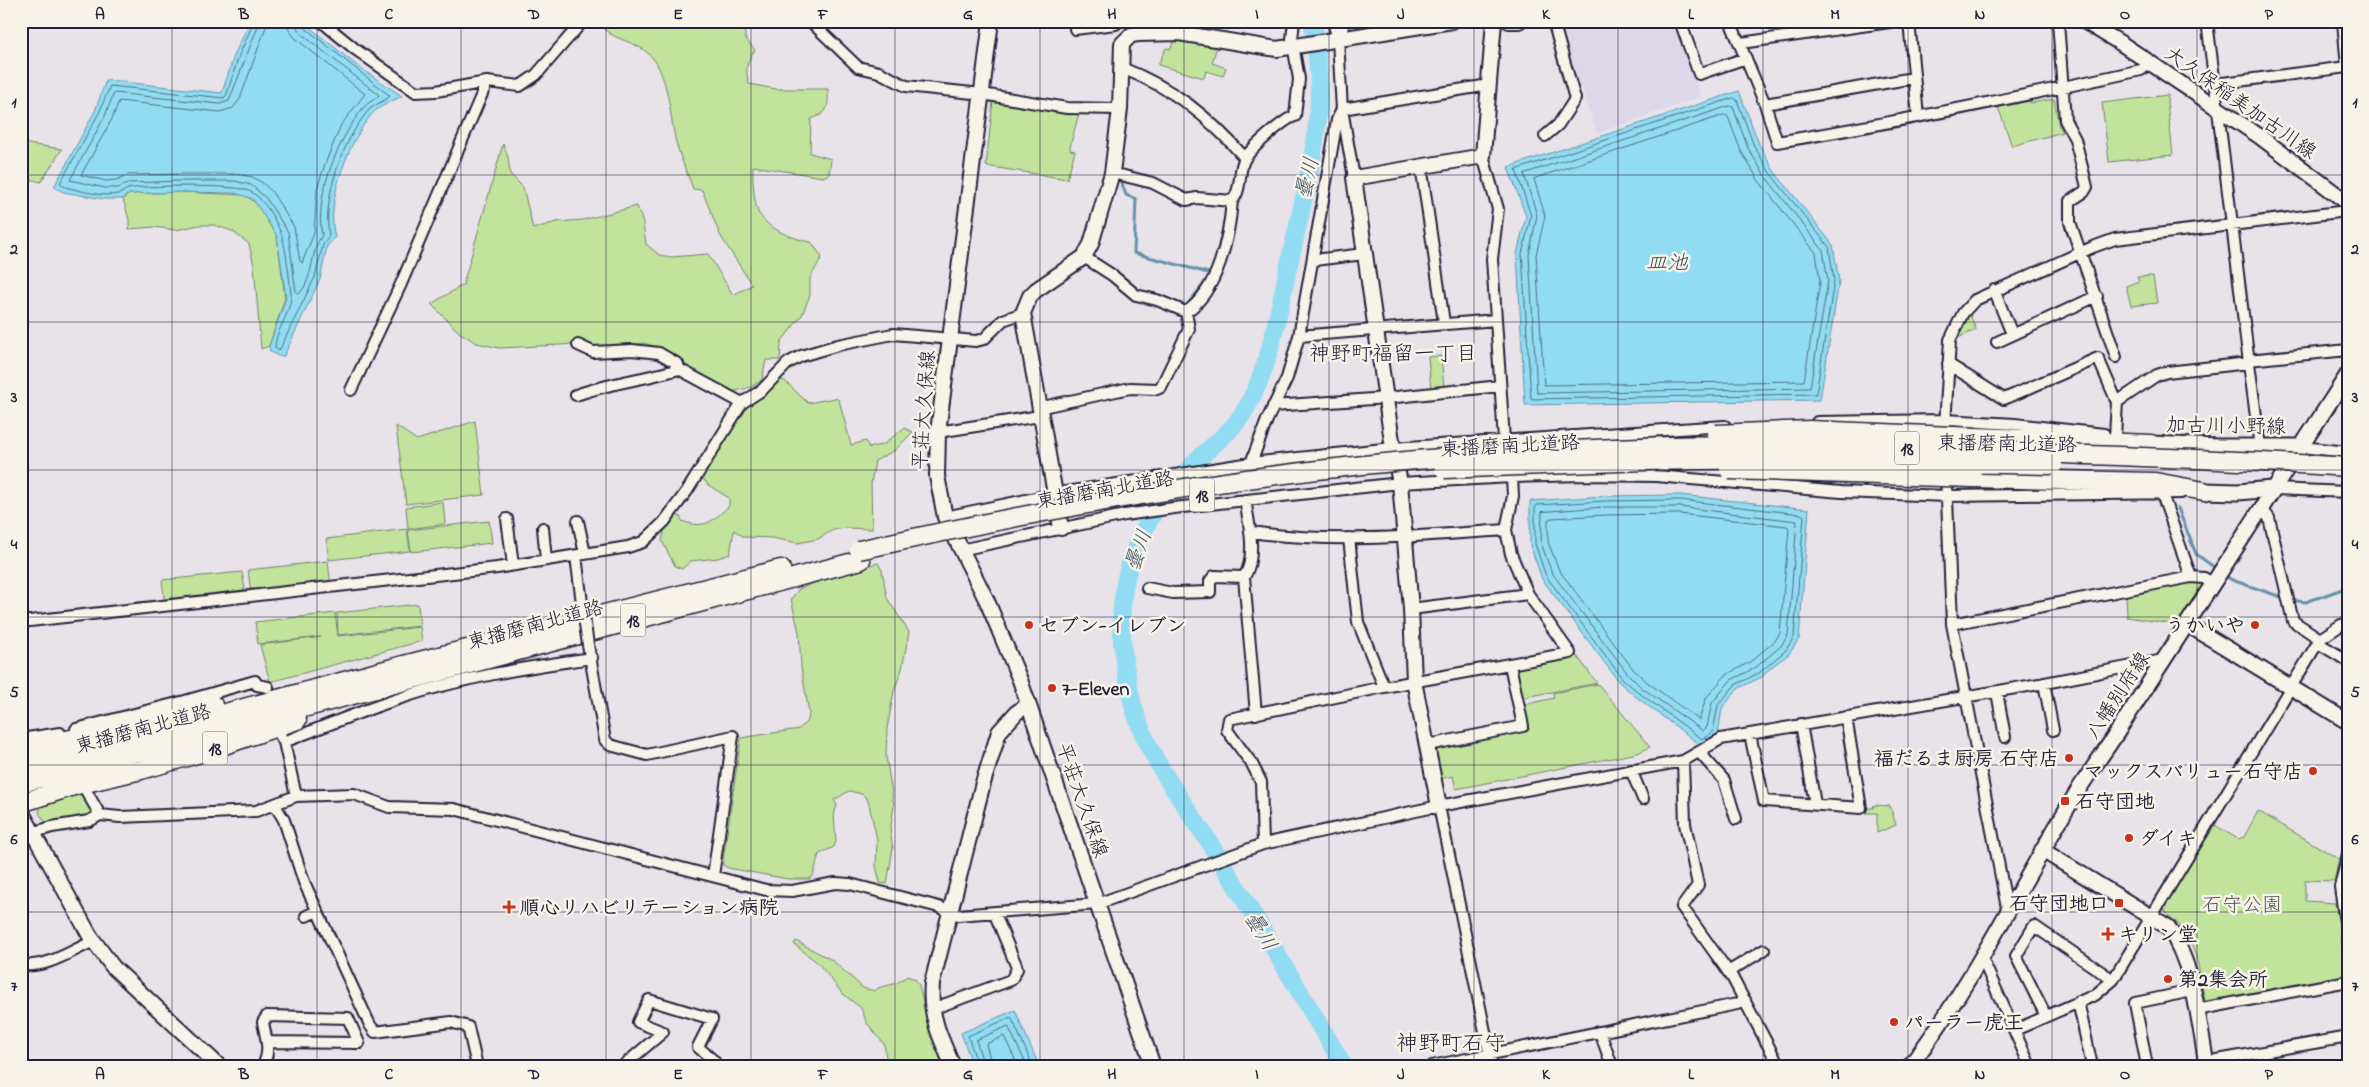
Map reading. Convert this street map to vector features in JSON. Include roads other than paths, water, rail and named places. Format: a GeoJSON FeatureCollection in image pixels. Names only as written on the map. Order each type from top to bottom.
{"type":"FeatureCollection","features":[{"type":"Feature","properties":{"kind":"highway","name":"18"},"geometry":{"type":"LineString","coordinates":[[1466,456],[1590,443],[1810,430],[2151,444]]}},
{"type":"Feature","properties":{"kind":"highway","name":"東播磨南北道路"},"geometry":{"type":"LineString","coordinates":[[21,768],[160,738],[1000,520],[1160,490],[1466,456],[1645,447],[1760,445],[1941,449],[2348,467]]}},
{"type":"Feature","properties":{"kind":"highway","name":"東播磨南北道路"},"geometry":{"type":"LineString","coordinates":[[860,555],[1171,499],[1253,488],[1424,470],[1762,459],[2180,468],[2348,477]]}},
{"type":"Feature","properties":{"kind":"highway","name":"18"},"geometry":{"type":"LineString","coordinates":[[1548,465],[2156,482],[2204,491]]}},
{"type":"Feature","properties":{"kind":"highway","name":"18"},"geometry":{"type":"LineString","coordinates":[[21,751],[197,708],[405,673]]}},
{"type":"Feature","properties":{"kind":"highway","name":"18"},"geometry":{"type":"LineString","coordinates":[[21,803],[77,785],[141,770],[204,752],[405,673]]}},
{"type":"Feature","properties":{"kind":"highway","name":"東播磨南北道路"},"geometry":{"type":"LineString","coordinates":[[21,783],[160,738]]}},
{"type":"Feature","properties":{"kind":"main road","name":"加古川小野線"},"geometry":{"type":"LineString","coordinates":[[2151,444],[2301,447]]}},
{"type":"Feature","properties":{"kind":"main road","name":"18"},"geometry":{"type":"LineString","coordinates":[[2204,491],[2238,492],[2272,489]]}},
{"type":"Feature","properties":{"kind":"street"},"geometry":{"type":"LineString","coordinates":[[321,21],[355,49],[416,92],[436,91],[487,82],[520,86],[536,75],[583,21]]}},
{"type":"Feature","properties":{"kind":"street"},"geometry":{"type":"LineString","coordinates":[[810,21],[858,67],[878,72],[906,86],[982,94],[1067,108],[1120,109]]}},
{"type":"Feature","properties":{"kind":"street","name":"平荘大久保線"},"geometry":{"type":"LineString","coordinates":[[991,21],[949,337],[938,432],[937,476],[945,517],[986,601],[1028,704],[1154,1066]]}},
{"type":"Feature","properties":{"kind":"street"},"geometry":{"type":"LineString","coordinates":[[1186,312],[1193,308],[1216,276],[1232,201],[1238,193],[1245,158],[1278,126],[1295,116],[1299,79],[1292,39],[1294,21]]}},
{"type":"Feature","properties":{"kind":"street"},"geometry":{"type":"LineString","coordinates":[[1332,21],[1341,39]]}},
{"type":"Feature","properties":{"kind":"street"},"geometry":{"type":"LineString","coordinates":[[1342,21],[1342,109],[1377,329],[1393,448],[1400,483],[1411,609],[1414,681],[1492,1066]]}},
{"type":"Feature","properties":{"kind":"street"},"geometry":{"type":"LineString","coordinates":[[1122,44],[1131,35],[1178,33],[1277,49],[1294,48],[1404,25],[1452,21]]}},
{"type":"Feature","properties":{"kind":"street"},"geometry":{"type":"LineString","coordinates":[[1494,21],[1483,156],[1498,209],[1492,259],[1504,440]]}},
{"type":"Feature","properties":{"kind":"street"},"geometry":{"type":"LineString","coordinates":[[1509,21],[1519,21]]}},
{"type":"Feature","properties":{"kind":"street"},"geometry":{"type":"LineString","coordinates":[[1545,136],[1558,125],[1575,99],[1553,21]]}},
{"type":"Feature","properties":{"kind":"street"},"geometry":{"type":"LineString","coordinates":[[1680,21],[1699,74],[1746,58]]}},
{"type":"Feature","properties":{"kind":"street"},"geometry":{"type":"LineString","coordinates":[[1730,21],[1766,104],[1778,142],[1918,117],[2062,87],[2141,70],[2150,63]]}},
{"type":"Feature","properties":{"kind":"street"},"geometry":{"type":"LineString","coordinates":[[1741,43],[1897,21]]}},
{"type":"Feature","properties":{"kind":"street"},"geometry":{"type":"LineString","coordinates":[[1909,21],[1918,117]]}},
{"type":"Feature","properties":{"kind":"street"},"geometry":{"type":"LineString","coordinates":[[2058,21],[2066,120],[2075,139],[2087,187],[2084,192],[2070,201],[2070,222],[2097,296],[2116,357]]}},
{"type":"Feature","properties":{"kind":"street","name":"大久保稲美加古川線"},"geometry":{"type":"LineString","coordinates":[[2084,21],[2216,107],[2302,167],[2348,203]]}},
{"type":"Feature","properties":{"kind":"street"},"geometry":{"type":"LineString","coordinates":[[2207,21],[2216,107],[2233,226],[2260,447]]}},
{"type":"Feature","properties":{"kind":"street"},"geometry":{"type":"LineString","coordinates":[[2215,84],[2348,68],[2343,21]]}},
{"type":"Feature","properties":{"kind":"street"},"geometry":{"type":"LineString","coordinates":[[1061,528],[1023,313],[1030,296],[1084,258],[1091,244],[1112,173],[1120,109],[1122,68],[1122,44],[1116,23],[1075,29]]}},
{"type":"Feature","properties":{"kind":"street"},"geometry":{"type":"LineString","coordinates":[[1122,68],[1148,78],[1191,104],[1224,134],[1245,158]]}},
{"type":"Feature","properties":{"kind":"street"},"geometry":{"type":"LineString","coordinates":[[1766,104],[1913,78]]}},
{"type":"Feature","properties":{"kind":"street"},"geometry":{"type":"LineString","coordinates":[[351,390],[401,284],[487,82]]}},
{"type":"Feature","properties":{"kind":"street"},"geometry":{"type":"LineString","coordinates":[[1342,109],[1488,85]]}},
{"type":"Feature","properties":{"kind":"street"},"geometry":{"type":"LineString","coordinates":[[1251,463],[1273,406],[1287,378],[1299,336],[1314,260],[1337,120],[1342,109]]}},
{"type":"Feature","properties":{"kind":"street"},"geometry":{"type":"LineString","coordinates":[[1354,178],[1483,156]]}},
{"type":"Feature","properties":{"kind":"street"},"geometry":{"type":"LineString","coordinates":[[1422,166],[1444,323]]}},
{"type":"Feature","properties":{"kind":"street"},"geometry":{"type":"LineString","coordinates":[[1112,173],[1153,183],[1186,200],[1197,198],[1232,201]]}},
{"type":"Feature","properties":{"kind":"street"},"geometry":{"type":"LineString","coordinates":[[2008,914],[1952,624],[1946,496],[1945,420],[1950,340],[1959,320],[1975,300],[1994,290],[2115,240],[2339,212],[2348,209]]}},
{"type":"Feature","properties":{"kind":"street"},"geometry":{"type":"LineString","coordinates":[[1314,260],[1364,254]]}},
{"type":"Feature","properties":{"kind":"street"},"geometry":{"type":"LineString","coordinates":[[1084,258],[1112,275],[1136,295],[1157,300],[1186,312]]}},
{"type":"Feature","properties":{"kind":"street"},"geometry":{"type":"LineString","coordinates":[[1994,290],[2012,334]]}},
{"type":"Feature","properties":{"kind":"street"},"geometry":{"type":"LineString","coordinates":[[1996,342],[2097,296]]}},
{"type":"Feature","properties":{"kind":"street"},"geometry":{"type":"LineString","coordinates":[[938,432],[1039,412],[1130,388],[1160,388],[1189,329],[1186,312]]}},
{"type":"Feature","properties":{"kind":"street"},"geometry":{"type":"LineString","coordinates":[[21,622],[513,565],[628,547],[643,542],[657,529],[687,491],[742,403],[762,390],[788,363],[800,356],[838,345],[892,334],[949,337],[976,341],[984,339],[1002,320],[1023,313]]}},
{"type":"Feature","properties":{"kind":"street"},"geometry":{"type":"LineString","coordinates":[[1299,336],[1496,320]]}},
{"type":"Feature","properties":{"kind":"street"},"geometry":{"type":"LineString","coordinates":[[578,345],[593,352],[632,350],[659,353],[678,364],[679,369],[742,403]]}},
{"type":"Feature","properties":{"kind":"street"},"geometry":{"type":"LineString","coordinates":[[2097,352],[2112,346]]}},
{"type":"Feature","properties":{"kind":"street"},"geometry":{"type":"LineString","coordinates":[[2117,402],[2157,375],[2167,372],[2331,350],[2348,350]]}},
{"type":"Feature","properties":{"kind":"street"},"geometry":{"type":"LineString","coordinates":[[1948,364],[2004,399],[2098,358],[2117,402],[2115,436]]}},
{"type":"Feature","properties":{"kind":"street"},"geometry":{"type":"LineString","coordinates":[[576,395],[594,388],[649,378],[679,369]]}},
{"type":"Feature","properties":{"kind":"street","name":"八幡別府線"},"geometry":{"type":"LineString","coordinates":[[1910,1066],[1982,958],[2042,850],[2272,489],[2348,374]]}},
{"type":"Feature","properties":{"kind":"street"},"geometry":{"type":"LineString","coordinates":[[1273,406],[1387,398],[1500,386]]}},
{"type":"Feature","properties":{"kind":"street"},"geometry":{"type":"LineString","coordinates":[[945,517],[1054,494],[1151,477],[1251,463],[1393,448],[1717,426],[1945,420],[2015,424],[2115,436],[2151,444]]}},
{"type":"Feature","properties":{"kind":"street"},"geometry":{"type":"LineString","coordinates":[[2301,447],[2348,452]]}},
{"type":"Feature","properties":{"kind":"street"},"geometry":{"type":"LineString","coordinates":[[960,550],[1125,515],[1174,508],[1400,483],[1512,477],[1583,474],[1656,476],[1824,490],[1946,496],[2162,494],[2204,491]]}},
{"type":"Feature","properties":{"kind":"street"},"geometry":{"type":"LineString","coordinates":[[1263,844],[1261,782],[1252,764],[1227,730],[1226,724],[1228,719],[1414,681],[1570,653],[1528,594],[1511,554],[1506,530],[1513,496],[1512,477]]}},
{"type":"Feature","properties":{"kind":"street"},"geometry":{"type":"LineString","coordinates":[[2272,489],[2348,492]]}},
{"type":"Feature","properties":{"kind":"street"},"geometry":{"type":"LineString","coordinates":[[2162,494],[2191,577]]}},
{"type":"Feature","properties":{"kind":"street"},"geometry":{"type":"LineString","coordinates":[[1245,500],[1251,532],[1249,570],[1244,577],[1256,714]]}},
{"type":"Feature","properties":{"kind":"street"},"geometry":{"type":"LineString","coordinates":[[2261,507],[2269,518],[2293,621],[2348,661]]}},
{"type":"Feature","properties":{"kind":"street"},"geometry":{"type":"LineString","coordinates":[[507,519],[513,565]]}},
{"type":"Feature","properties":{"kind":"street"},"geometry":{"type":"LineString","coordinates":[[578,521],[582,603],[605,740],[610,746],[647,755],[733,736],[713,876]]}},
{"type":"Feature","properties":{"kind":"street"},"geometry":{"type":"LineString","coordinates":[[543,528],[546,560]]}},
{"type":"Feature","properties":{"kind":"street"},"geometry":{"type":"LineString","coordinates":[[1251,532],[1288,537],[1404,538],[1506,530]]}},
{"type":"Feature","properties":{"kind":"street"},"geometry":{"type":"LineString","coordinates":[[1349,538],[1358,622],[1384,687]]}},
{"type":"Feature","properties":{"kind":"street"},"geometry":{"type":"LineString","coordinates":[[1147,588],[1173,592],[1210,592],[1210,581],[1214,576],[1244,577]]}},
{"type":"Feature","properties":{"kind":"street"},"geometry":{"type":"LineString","coordinates":[[1952,624],[2191,577],[2204,578],[2213,584]]}},
{"type":"Feature","properties":{"kind":"street"},"geometry":{"type":"LineString","coordinates":[[1411,609],[1528,594]]}},
{"type":"Feature","properties":{"kind":"street"},"geometry":{"type":"LineString","coordinates":[[2187,624],[2348,722]]}},
{"type":"Feature","properties":{"kind":"street"},"geometry":{"type":"LineString","coordinates":[[2015,1030],[2095,995],[2113,980],[2319,641],[2341,625],[2348,624]]}},
{"type":"Feature","properties":{"kind":"street"},"geometry":{"type":"LineString","coordinates":[[296,796],[282,738],[399,698],[465,680],[592,658]]}},
{"type":"Feature","properties":{"kind":"street"},"geometry":{"type":"LineString","coordinates":[[27,834],[52,827],[89,821],[100,815],[120,817],[256,811],[296,796],[354,794],[389,806],[454,808],[766,890],[792,892],[835,883],[850,884],[958,914],[1097,904],[1263,844],[1439,806],[1683,761],[1721,738],[1997,692],[2163,660]]}},
{"type":"Feature","properties":{"kind":"street"},"geometry":{"type":"LineString","coordinates":[[1428,745],[1522,726],[1510,665]]}},
{"type":"Feature","properties":{"kind":"street"},"geometry":{"type":"LineString","coordinates":[[21,739],[52,735],[255,681],[257,685],[268,687]]}},
{"type":"Feature","properties":{"kind":"street"},"geometry":{"type":"LineString","coordinates":[[2044,683],[2053,730]]}},
{"type":"Feature","properties":{"kind":"street"},"geometry":{"type":"LineString","coordinates":[[1997,692],[2005,737]]}},
{"type":"Feature","properties":{"kind":"street"},"geometry":{"type":"LineString","coordinates":[[953,1066],[936,1028],[932,1008],[932,983],[983,783],[999,732],[1016,713],[1028,704]]}},
{"type":"Feature","properties":{"kind":"street"},"geometry":{"type":"LineString","coordinates":[[1750,734],[1764,801],[1861,808],[1846,717]]}},
{"type":"Feature","properties":{"kind":"street"},"geometry":{"type":"LineString","coordinates":[[1801,724],[1814,804]]}},
{"type":"Feature","properties":{"kind":"street"},"geometry":{"type":"LineString","coordinates":[[1699,752],[1724,780],[1736,819]]}},
{"type":"Feature","properties":{"kind":"street"},"geometry":{"type":"LineString","coordinates":[[1683,761],[1685,824],[1698,885],[1682,907],[1728,972],[1745,1000],[1779,1066]]}},
{"type":"Feature","properties":{"kind":"street"},"geometry":{"type":"LineString","coordinates":[[1631,770],[1643,798]]}},
{"type":"Feature","properties":{"kind":"street"},"geometry":{"type":"LineString","coordinates":[[77,785],[85,789],[100,815]]}},
{"type":"Feature","properties":{"kind":"street"},"geometry":{"type":"LineString","coordinates":[[274,805],[284,820],[304,882],[370,1026],[375,1032],[451,1022],[468,1027],[477,1066]]}},
{"type":"Feature","properties":{"kind":"street"},"geometry":{"type":"LineString","coordinates":[[21,811],[27,834],[94,941],[113,967],[219,1066]]}},
{"type":"Feature","properties":{"kind":"street"},"geometry":{"type":"LineString","coordinates":[[2042,850],[2168,927],[2179,944],[2192,991],[2207,1064],[2348,1037]]}},
{"type":"Feature","properties":{"kind":"street"},"geometry":{"type":"LineString","coordinates":[[2348,854],[2340,887],[2345,900],[2348,942]]}},
{"type":"Feature","properties":{"kind":"street"},"geometry":{"type":"LineString","coordinates":[[306,916],[317,911]]}},
{"type":"Feature","properties":{"kind":"street"},"geometry":{"type":"LineString","coordinates":[[932,1008],[1011,980],[1015,975],[1016,965],[994,912]]}},
{"type":"Feature","properties":{"kind":"street"},"geometry":{"type":"LineString","coordinates":[[2046,1016],[2016,956],[2034,926],[2113,980]]}},
{"type":"Feature","properties":{"kind":"street"},"geometry":{"type":"LineString","coordinates":[[21,965],[41,964],[63,957],[94,941]]}},
{"type":"Feature","properties":{"kind":"street"},"geometry":{"type":"LineString","coordinates":[[1728,972],[1764,950]]}},
{"type":"Feature","properties":{"kind":"street"},"geometry":{"type":"LineString","coordinates":[[1982,958],[2030,1066]]}},
{"type":"Feature","properties":{"kind":"street"},"geometry":{"type":"LineString","coordinates":[[2196,1010],[2348,981]]}},
{"type":"Feature","properties":{"kind":"street"},"geometry":{"type":"LineString","coordinates":[[2147,1066],[2135,1003],[2192,991]]}},
{"type":"Feature","properties":{"kind":"street"},"geometry":{"type":"LineString","coordinates":[[623,1066],[663,1032],[638,1022],[650,1000],[712,1019],[698,1046],[714,1061],[715,1066]]}},
{"type":"Feature","properties":{"kind":"street"},"geometry":{"type":"LineString","coordinates":[[1432,1066],[1737,1004],[1745,1000]]}},
{"type":"Feature","properties":{"kind":"street"},"geometry":{"type":"LineString","coordinates":[[2078,1001],[2092,1066]]}},
{"type":"Feature","properties":{"kind":"street"},"geometry":{"type":"LineString","coordinates":[[262,1066],[269,1054],[266,1042],[263,1022],[267,1016],[348,1018],[359,1043],[266,1042]]}},
{"type":"Feature","properties":{"kind":"street"},"geometry":{"type":"LineString","coordinates":[[1600,1032],[1612,1066]]}},
{"type":"Feature","properties":{"kind":"water"},"geometry":{"type":"Polygon","coordinates":[[[250,21],[302,21],[360,68],[402,96],[375,111],[363,125],[355,139],[341,172],[336,190],[333,207],[335,237],[327,246],[320,279],[284,356],[278,356],[270,351],[269,346],[286,298],[277,236],[253,199],[235,193],[179,192],[129,194],[122,199],[104,199],[63,192],[54,187],[95,111],[106,80],[222,93],[234,56],[250,21]]]}},
{"type":"Feature","properties":{"kind":"water","name":"皿池"},"geometry":{"type":"Polygon","coordinates":[[[1739,91],[1759,144],[1774,171],[1833,245],[1839,281],[1820,400],[1525,405],[1517,254],[1526,216],[1508,167],[1739,91]]]}},
{"type":"Feature","properties":{"kind":"water"},"geometry":{"type":"Polygon","coordinates":[[[1680,495],[1809,509],[1799,639],[1789,654],[1770,668],[1762,677],[1739,688],[1722,708],[1718,735],[1702,746],[1619,682],[1542,579],[1530,545],[1530,501],[1605,496],[1680,495]]]}},
{"type":"Feature","properties":{"kind":"water"},"geometry":{"type":"Polygon","coordinates":[[[1015,1010],[1039,1066],[973,1066],[961,1033],[1015,1010]]]}},
{"type":"Feature","properties":{"kind":"waterway"},"geometry":{"type":"LineString","coordinates":[[1044,21],[1054,21]]}},
{"type":"Feature","properties":{"kind":"waterway","name":"曇川"},"geometry":{"type":"LineString","coordinates":[[1313,21],[1318,59],[1319,87],[1315,141],[1307,186],[1268,355],[1257,386],[1244,412],[1231,429],[1192,465],[1168,493],[1149,520],[1126,576],[1122,606],[1122,637],[1125,670],[1133,705],[1139,724],[1156,760],[1209,842],[1344,1066]]}},
{"type":"Feature","properties":{"kind":"waterway"},"geometry":{"type":"LineString","coordinates":[[1120,178],[1126,195],[1136,199],[1134,253],[1212,274]]}},
{"type":"Feature","properties":{"kind":"waterway"},"geometry":{"type":"LineString","coordinates":[[1214,267],[1225,219]]}},
{"type":"Feature","properties":{"kind":"waterway"},"geometry":{"type":"LineString","coordinates":[[1187,305],[1208,279]]}},
{"type":"Feature","properties":{"kind":"waterway"},"geometry":{"type":"LineString","coordinates":[[2178,508],[2196,554],[2218,570]]}},
{"type":"Feature","properties":{"kind":"waterway"},"geometry":{"type":"LineString","coordinates":[[2223,574],[2232,580],[2284,598]]}},
{"type":"Feature","properties":{"kind":"waterway"},"geometry":{"type":"LineString","coordinates":[[2290,600],[2306,602],[2348,587]]}},
{"type":"Feature","properties":{"kind":"waterway"},"geometry":{"type":"LineString","coordinates":[[1752,1026],[1762,1046]]}},
{"type":"Feature","properties":{"kind":"waterway"},"geometry":{"type":"LineString","coordinates":[[1497,1066],[1495,1056],[1498,1056]]}},
{"type":"Feature","properties":{"kind":"place","name":"セブン-イレブン"},"geometry":{"type":"Point","coordinates":[1029,625]}},
{"type":"Feature","properties":{"kind":"place","name":"うかいや"},"geometry":{"type":"Point","coordinates":[2255,625]}},
{"type":"Feature","properties":{"kind":"place","name":"7-Eleven"},"geometry":{"type":"Point","coordinates":[1052,688]}},
{"type":"Feature","properties":{"kind":"place","name":"福だるま厨房 石守店"},"geometry":{"type":"Point","coordinates":[2069,758]}},
{"type":"Feature","properties":{"kind":"place","name":"マックスバリュー石守店"},"geometry":{"type":"Point","coordinates":[2313,771]}},
{"type":"Feature","properties":{"kind":"place","name":"石守団地"},"geometry":{"type":"Point","coordinates":[2065,801]}},
{"type":"Feature","properties":{"kind":"place","name":"ダイキ"},"geometry":{"type":"Point","coordinates":[2129,838]}},
{"type":"Feature","properties":{"kind":"place","name":"石守団地口"},"geometry":{"type":"Point","coordinates":[2119,903]}},
{"type":"Feature","properties":{"kind":"place","name":"順心リハビリテーション病院"},"geometry":{"type":"Point","coordinates":[509,907]}},
{"type":"Feature","properties":{"kind":"place","name":"キリン堂"},"geometry":{"type":"Point","coordinates":[2108,934]}},
{"type":"Feature","properties":{"kind":"place","name":"第2集会所"},"geometry":{"type":"Point","coordinates":[2168,979]}},
{"type":"Feature","properties":{"kind":"place","name":"パーラー虎王"},"geometry":{"type":"Point","coordinates":[1894,1022]}},
{"type":"Feature","properties":{"kind":"district","name":"神野町福留一丁目"},"geometry":{"type":"Point","coordinates":[1393,353]}},
{"type":"Feature","properties":{"kind":"district","name":"神野町石守"},"geometry":{"type":"Point","coordinates":[1451,1042]}},
{"type":"Feature","properties":{"kind":"park label","name":"石守公園"},"geometry":{"type":"Point","coordinates":[2242,904]}}]}
